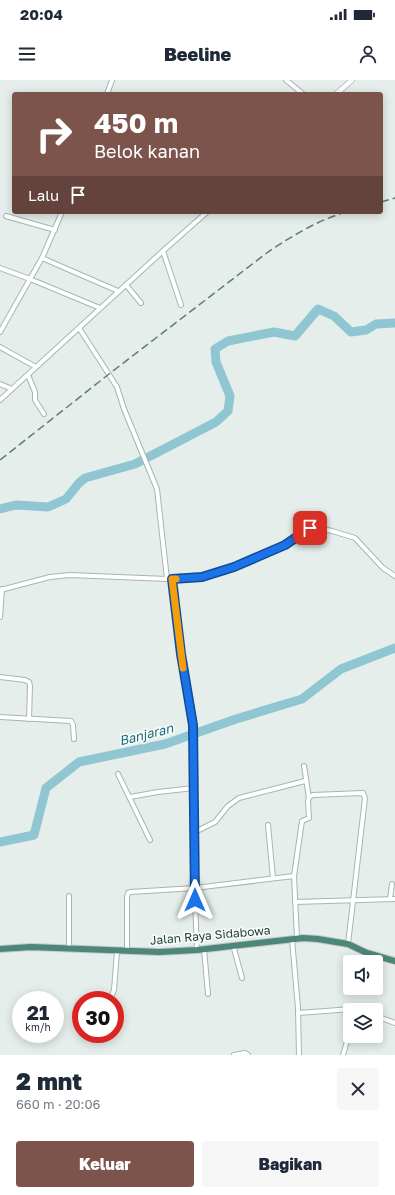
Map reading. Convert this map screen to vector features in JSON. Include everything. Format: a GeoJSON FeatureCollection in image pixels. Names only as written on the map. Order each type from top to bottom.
{"type":"FeatureCollection","features":[{"type":"Feature","properties":{"kind":"highway","name":"Jalan Raya Sidabowa"},"geometry":{"type":"LineString","coordinates":[[0,949],[27,947],[159,952],[233,946],[295,938],[318,939],[348,944],[367,953],[395,961]]}},
{"type":"Feature","properties":{"kind":"street"},"geometry":{"type":"LineString","coordinates":[[108,92],[112,80]]}},
{"type":"Feature","properties":{"kind":"street"},"geometry":{"type":"LineString","coordinates":[[286,80],[301,92]]}},
{"type":"Feature","properties":{"kind":"street"},"geometry":{"type":"LineString","coordinates":[[343,80],[348,84]]}},
{"type":"Feature","properties":{"kind":"street"},"geometry":{"type":"LineString","coordinates":[[338,92],[352,80]]}},
{"type":"Feature","properties":{"kind":"street"},"geometry":{"type":"LineString","coordinates":[[0,332],[42,258],[61,214]]}},
{"type":"Feature","properties":{"kind":"street"},"geometry":{"type":"LineString","coordinates":[[0,400],[118,291],[205,214]]}},
{"type":"Feature","properties":{"kind":"street"},"geometry":{"type":"LineString","coordinates":[[6,216],[55,230]]}},
{"type":"Feature","properties":{"kind":"street"},"geometry":{"type":"LineString","coordinates":[[163,251],[181,305]]}},
{"type":"Feature","properties":{"kind":"street"},"geometry":{"type":"LineString","coordinates":[[42,258],[118,291]]}},
{"type":"Feature","properties":{"kind":"street"},"geometry":{"type":"LineString","coordinates":[[0,268],[100,308]]}},
{"type":"Feature","properties":{"kind":"street"},"geometry":{"type":"LineString","coordinates":[[126,284],[142,303]]}},
{"type":"Feature","properties":{"kind":"street"},"geometry":{"type":"LineString","coordinates":[[79,328],[114,380],[158,494],[169,579],[193,725],[195,888],[201,949],[208,994]]}},
{"type":"Feature","properties":{"kind":"street"},"geometry":{"type":"LineString","coordinates":[[0,347],[36,367]]}},
{"type":"Feature","properties":{"kind":"street"},"geometry":{"type":"LineString","coordinates":[[28,375],[35,392],[35,400],[44,414]]}},
{"type":"Feature","properties":{"kind":"street"},"geometry":{"type":"LineString","coordinates":[[0,384],[12,389]]}},
{"type":"Feature","properties":{"kind":"street"},"geometry":{"type":"LineString","coordinates":[[0,617],[1,590],[50,577],[70,575],[169,579],[202,577],[234,567],[285,545],[314,527],[355,538],[383,568],[395,576]]}},
{"type":"Feature","properties":{"kind":"street"},"geometry":{"type":"LineString","coordinates":[[0,677],[25,680],[29,682],[29,719]]}},
{"type":"Feature","properties":{"kind":"street"},"geometry":{"type":"LineString","coordinates":[[0,717],[71,721],[73,725],[74,739]]}},
{"type":"Feature","properties":{"kind":"street"},"geometry":{"type":"LineString","coordinates":[[299,1055],[294,876],[302,822],[309,818],[309,798],[305,781],[304,766]]}},
{"type":"Feature","properties":{"kind":"street"},"geometry":{"type":"LineString","coordinates":[[118,774],[150,840]]}},
{"type":"Feature","properties":{"kind":"street"},"geometry":{"type":"LineString","coordinates":[[195,832],[215,822],[228,806],[239,798],[305,781]]}},
{"type":"Feature","properties":{"kind":"street"},"geometry":{"type":"LineString","coordinates":[[130,797],[194,788]]}},
{"type":"Feature","properties":{"kind":"street"},"geometry":{"type":"LineString","coordinates":[[309,798],[313,795],[361,792],[364,794],[348,944]]}},
{"type":"Feature","properties":{"kind":"street"},"geometry":{"type":"LineString","coordinates":[[268,825],[273,878]]}},
{"type":"Feature","properties":{"kind":"street"},"geometry":{"type":"LineString","coordinates":[[127,951],[127,900],[128,893],[130,892],[195,888],[294,876]]}},
{"type":"Feature","properties":{"kind":"street"},"geometry":{"type":"LineString","coordinates":[[295,902],[392,899],[392,884]]}},
{"type":"Feature","properties":{"kind":"street"},"geometry":{"type":"LineString","coordinates":[[69,896],[69,949]]}},
{"type":"Feature","properties":{"kind":"street"},"geometry":{"type":"LineString","coordinates":[[233,946],[242,978]]}},
{"type":"Feature","properties":{"kind":"street"},"geometry":{"type":"LineString","coordinates":[[114,991],[117,951]]}},
{"type":"Feature","properties":{"kind":"street"},"geometry":{"type":"LineString","coordinates":[[298,1013],[343,1011]]}},
{"type":"Feature","properties":{"kind":"street"},"geometry":{"type":"LineString","coordinates":[[383,1019],[395,1023]]}},
{"type":"Feature","properties":{"kind":"street"},"geometry":{"type":"LineString","coordinates":[[343,1055],[346,1043]]}},
{"type":"Feature","properties":{"kind":"street"},"geometry":{"type":"LineString","coordinates":[[234,1055],[245,1053],[248,1055]]}},
{"type":"Feature","properties":{"kind":"waterway"},"geometry":{"type":"LineString","coordinates":[[0,509],[16,505],[48,507],[66,499],[85,478],[135,464],[216,422],[228,411],[230,396],[216,362],[215,349],[228,341],[274,332],[295,336],[318,309],[334,316],[351,332],[366,330],[376,324],[395,323]]}},
{"type":"Feature","properties":{"kind":"waterway","name":"Banjaran"},"geometry":{"type":"LineString","coordinates":[[0,842],[34,835],[46,788],[79,762],[165,744],[236,719],[302,699],[341,669],[395,648]]}},
{"type":"Feature","properties":{"kind":"railway"},"geometry":{"type":"LineString","coordinates":[[383,201],[395,198]]}},
{"type":"Feature","properties":{"kind":"railway"},"geometry":{"type":"LineString","coordinates":[[0,460],[268,252],[306,229],[325,219],[339,214]]}},
{"type":"Feature","properties":{"kind":"slow traffic"},"geometry":{"type":"LineString","coordinates":[[176,579],[172,579],[183,668]]}},
{"type":"Feature","properties":{"kind":"route"},"geometry":{"type":"LineString","coordinates":[[195,900],[193,725],[181,654],[172,579],[202,577],[234,567],[285,545],[310,528]]}}]}
